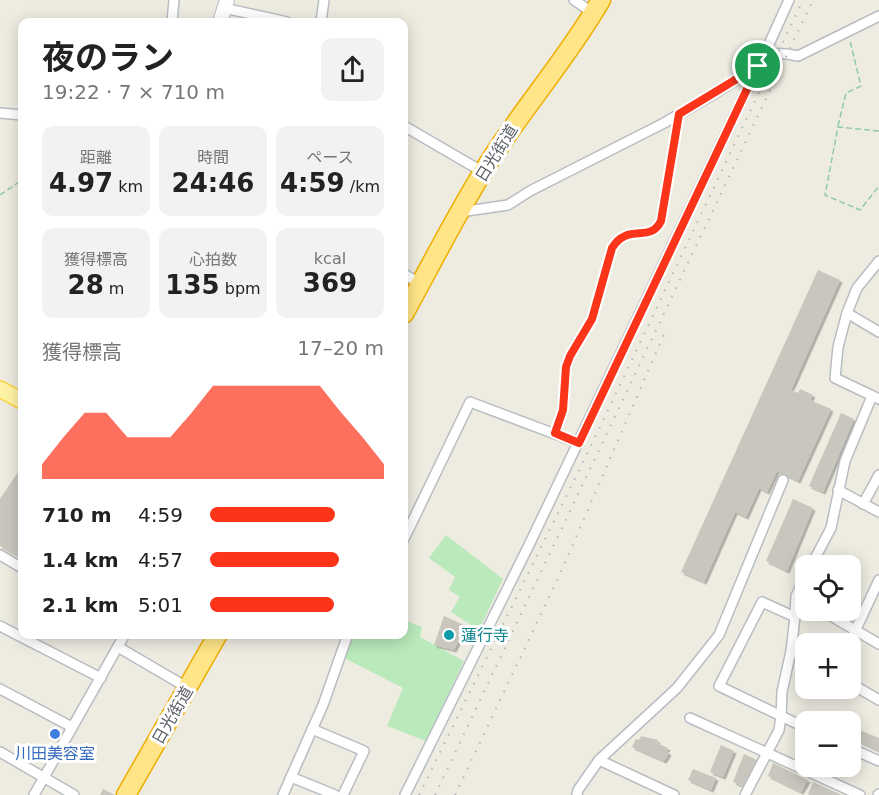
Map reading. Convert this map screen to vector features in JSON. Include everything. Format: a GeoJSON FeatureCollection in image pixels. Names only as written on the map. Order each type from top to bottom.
{"type":"FeatureCollection","features":[{"type":"Feature","properties":{"kind":"highway","name":"日光街道"},"geometry":{"type":"LineString","coordinates":[[408,307],[483,172],[520,116],[566,56],[597,6]]}},
{"type":"Feature","properties":{"kind":"highway","name":"日光街道"},"geometry":{"type":"LineString","coordinates":[[126,795],[215,639]]}},
{"type":"Feature","properties":{"kind":"main road"},"geometry":{"type":"LineString","coordinates":[[0,389],[18,399]]}},
{"type":"Feature","properties":{"kind":"street"},"geometry":{"type":"LineString","coordinates":[[172,18],[174,0]]}},
{"type":"Feature","properties":{"kind":"street"},"geometry":{"type":"LineString","coordinates":[[322,18],[324,0]]}},
{"type":"Feature","properties":{"kind":"street"},"geometry":{"type":"LineString","coordinates":[[574,0],[597,6]]}},
{"type":"Feature","properties":{"kind":"street"},"geometry":{"type":"LineString","coordinates":[[405,795],[579,443],[789,0]]}},
{"type":"Feature","properties":{"kind":"street"},"geometry":{"type":"LineString","coordinates":[[226,4],[273,18]]}},
{"type":"Feature","properties":{"kind":"street"},"geometry":{"type":"LineString","coordinates":[[765,53],[798,56],[879,16]]}},
{"type":"Feature","properties":{"kind":"street"},"geometry":{"type":"LineString","coordinates":[[460,212],[508,205],[530,191],[679,114],[758,66]]}},
{"type":"Feature","properties":{"kind":"street"},"geometry":{"type":"LineString","coordinates":[[0,113],[18,115]]}},
{"type":"Feature","properties":{"kind":"street"},"geometry":{"type":"LineString","coordinates":[[408,128],[483,172]]}},
{"type":"Feature","properties":{"kind":"street"},"geometry":{"type":"LineString","coordinates":[[817,555],[831,528],[845,461],[876,397],[835,378],[838,347],[847,313],[857,288],[877,267]]}},
{"type":"Feature","properties":{"kind":"street"},"geometry":{"type":"LineString","coordinates":[[408,276],[421,284]]}},
{"type":"Feature","properties":{"kind":"street"},"geometry":{"type":"LineString","coordinates":[[847,313],[879,332]]}},
{"type":"Feature","properties":{"kind":"street"},"geometry":{"type":"LineString","coordinates":[[408,530],[470,402],[579,443]]}},
{"type":"Feature","properties":{"kind":"street"},"geometry":{"type":"LineString","coordinates":[[863,504],[879,475]]}},
{"type":"Feature","properties":{"kind":"street"},"geometry":{"type":"LineString","coordinates":[[577,795],[578,790],[599,760],[677,688],[719,635],[783,480]]}},
{"type":"Feature","properties":{"kind":"street"},"geometry":{"type":"LineString","coordinates":[[838,490],[879,512]]}},
{"type":"Feature","properties":{"kind":"street"},"geometry":{"type":"LineString","coordinates":[[0,555],[18,566]]}},
{"type":"Feature","properties":{"kind":"street"},"geometry":{"type":"LineString","coordinates":[[854,633],[879,580]]}},
{"type":"Feature","properties":{"kind":"street"},"geometry":{"type":"LineString","coordinates":[[745,795],[779,730],[781,717],[782,692],[795,617],[762,602],[719,686],[781,717],[795,723]]}},
{"type":"Feature","properties":{"kind":"street"},"geometry":{"type":"LineString","coordinates":[[840,621],[879,644]]}},
{"type":"Feature","properties":{"kind":"street"},"geometry":{"type":"LineString","coordinates":[[0,626],[18,635]]}},
{"type":"Feature","properties":{"kind":"street"},"geometry":{"type":"LineString","coordinates":[[25,639],[101,678]]}},
{"type":"Feature","properties":{"kind":"street"},"geometry":{"type":"LineString","coordinates":[[33,795],[122,639]]}},
{"type":"Feature","properties":{"kind":"street"},"geometry":{"type":"LineString","coordinates":[[283,795],[323,705],[346,639]]}},
{"type":"Feature","properties":{"kind":"street"},"geometry":{"type":"LineString","coordinates":[[118,647],[188,688]]}},
{"type":"Feature","properties":{"kind":"street"},"geometry":{"type":"LineString","coordinates":[[790,651],[795,654]]}},
{"type":"Feature","properties":{"kind":"street"},"geometry":{"type":"LineString","coordinates":[[0,689],[72,728]]}},
{"type":"Feature","properties":{"kind":"street"},"geometry":{"type":"LineString","coordinates":[[861,689],[879,700]]}},
{"type":"Feature","properties":{"kind":"street"},"geometry":{"type":"LineString","coordinates":[[690,718],[860,795]]}},
{"type":"Feature","properties":{"kind":"street"},"geometry":{"type":"LineString","coordinates":[[312,729],[364,751],[343,795]]}},
{"type":"Feature","properties":{"kind":"street"},"geometry":{"type":"LineString","coordinates":[[0,752],[74,795]]}},
{"type":"Feature","properties":{"kind":"street"},"geometry":{"type":"LineString","coordinates":[[861,753],[879,761]]}},
{"type":"Feature","properties":{"kind":"street"},"geometry":{"type":"LineString","coordinates":[[599,760],[674,795]]}},
{"type":"Feature","properties":{"kind":"street"},"geometry":{"type":"LineString","coordinates":[[291,777],[335,795]]}},
{"type":"Feature","properties":{"kind":"path"},"geometry":{"type":"LineString","coordinates":[[848,31],[861,86],[846,93],[825,195],[860,210],[879,186]]}},
{"type":"Feature","properties":{"kind":"path"},"geometry":{"type":"LineString","coordinates":[[555,433],[563,410],[566,367],[592,319],[612,248],[623,236],[652,232],[661,221],[679,114]]}},
{"type":"Feature","properties":{"kind":"path"},"geometry":{"type":"LineString","coordinates":[[838,127],[879,131]]}},
{"type":"Feature","properties":{"kind":"path"},"geometry":{"type":"LineString","coordinates":[[0,195],[18,183]]}},
{"type":"Feature","properties":{"kind":"green space"},"geometry":{"type":"Polygon","coordinates":[[[446,535],[503,579],[479,630],[451,612],[460,597],[449,590],[455,577],[429,558],[446,535]]]}},
{"type":"Feature","properties":{"kind":"green space"},"geometry":{"type":"Polygon","coordinates":[[[408,622],[422,627],[420,637],[464,661],[426,741],[387,726],[403,688],[344,658],[351,639],[408,639],[408,622]]]}},
{"type":"Feature","properties":{"kind":"building"},"geometry":{"type":"Polygon","coordinates":[[[818,270],[840,280],[791,390],[798,393],[800,389],[813,395],[810,400],[831,409],[798,481],[777,471],[767,492],[759,488],[746,517],[735,512],[704,582],[681,572],[818,270]]]}},
{"type":"Feature","properties":{"kind":"building"},"geometry":{"type":"Polygon","coordinates":[[[841,413],[854,419],[823,492],[809,486],[841,413]]]}},
{"type":"Feature","properties":{"kind":"building"},"geometry":{"type":"Polygon","coordinates":[[[18,472],[18,556],[0,546],[0,499],[18,472]]]}},
{"type":"Feature","properties":{"kind":"building"},"geometry":{"type":"Polygon","coordinates":[[[793,499],[813,508],[787,571],[766,561],[793,499]]]}},
{"type":"Feature","properties":{"kind":"building","name":"蓮行寺"},"geometry":{"type":"Polygon","coordinates":[[[444,616],[466,626],[454,650],[434,645],[444,616]]]}},
{"type":"Feature","properties":{"kind":"building"},"geometry":{"type":"Polygon","coordinates":[[[861,731],[879,738],[879,751],[861,742],[861,731]]]}},
{"type":"Feature","properties":{"kind":"building"},"geometry":{"type":"Polygon","coordinates":[[[641,736],[658,740],[657,743],[668,748],[666,751],[669,753],[664,761],[632,747],[636,739],[639,740],[641,736]]]}},
{"type":"Feature","properties":{"kind":"building"},"geometry":{"type":"Polygon","coordinates":[[[721,745],[734,751],[723,777],[710,772],[721,745]]]}},
{"type":"Feature","properties":{"kind":"building"},"geometry":{"type":"Polygon","coordinates":[[[744,754],[757,760],[745,787],[733,782],[744,754]]]}},
{"type":"Feature","properties":{"kind":"building"},"geometry":{"type":"Polygon","coordinates":[[[773,763],[795,774],[795,777],[808,780],[801,792],[768,776],[773,763]]]}},
{"type":"Feature","properties":{"kind":"building"},"geometry":{"type":"Polygon","coordinates":[[[693,769],[716,778],[711,790],[688,780],[693,769]]]}},
{"type":"Feature","properties":{"kind":"building"},"geometry":{"type":"Polygon","coordinates":[[[813,782],[842,795],[809,795],[813,782]]]}},
{"type":"Feature","properties":{"kind":"building"},"geometry":{"type":"Polygon","coordinates":[[[103,789],[115,795],[100,795],[103,789]]]}},
{"type":"Feature","properties":{"kind":"railway"},"geometry":{"type":"LineString","coordinates":[[419,795],[589,450],[803,0]]}},
{"type":"Feature","properties":{"kind":"railway"},"geometry":{"type":"LineString","coordinates":[[435,795],[813,0]]}},
{"type":"Feature","properties":{"kind":"railway"},"geometry":{"type":"LineString","coordinates":[[455,795],[560,574],[665,332]]}},
{"type":"Feature","properties":{"kind":"place","name":"蓮行寺"},"geometry":{"type":"Point","coordinates":[449,635]}},
{"type":"Feature","properties":{"kind":"place","name":"川田美容室"},"geometry":{"type":"Point","coordinates":[55,734]}},
{"type":"Feature","properties":{"kind":"route"},"geometry":{"type":"LineString","coordinates":[[758,66],[579,443],[555,433],[563,410],[566,367],[580,336],[592,319],[612,248],[623,236],[652,232],[661,221],[679,114],[758,66]]}}]}
